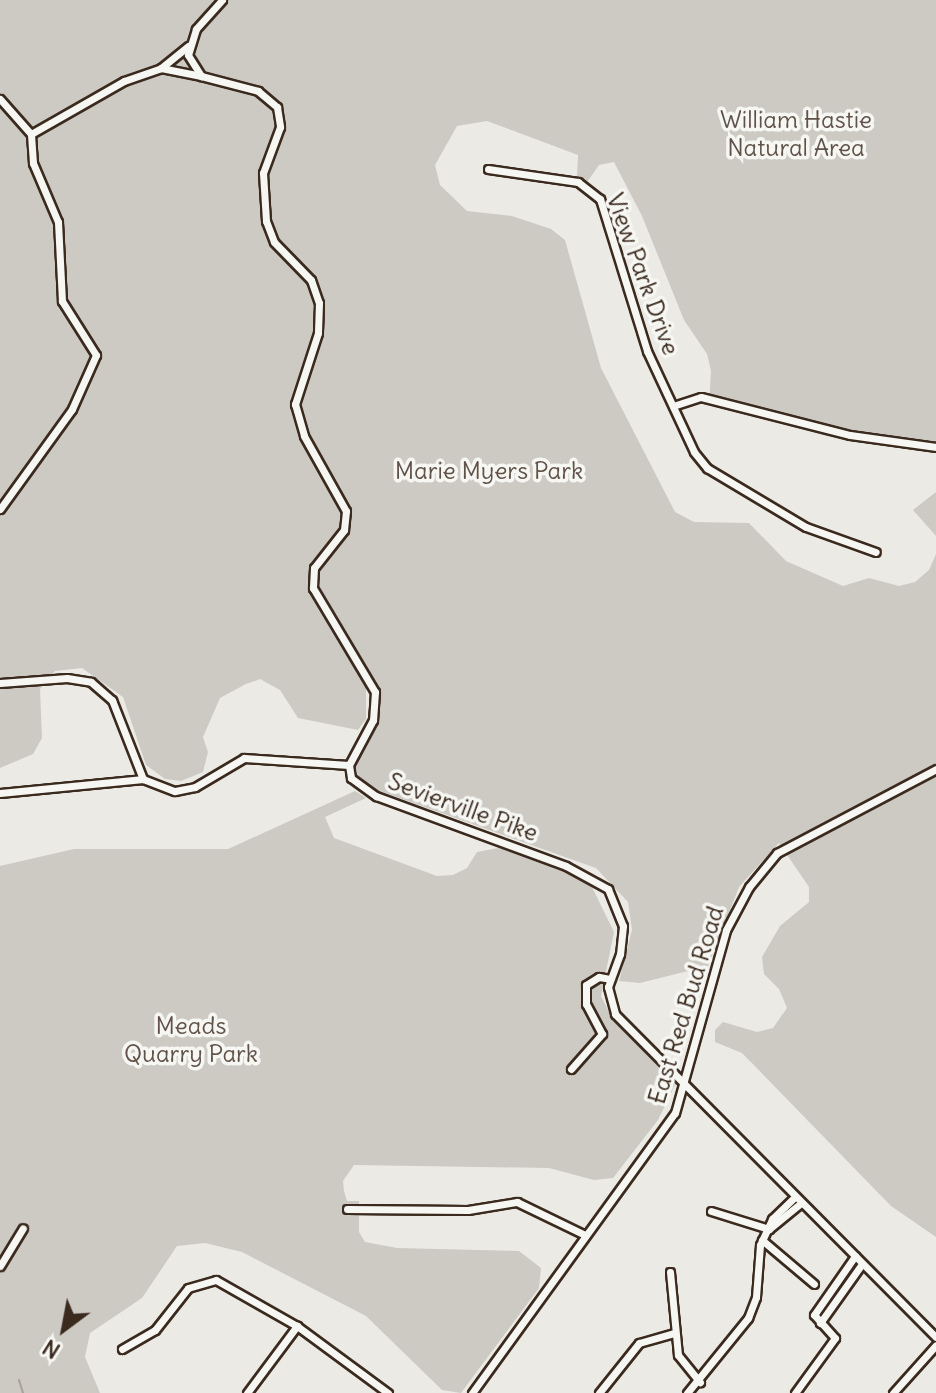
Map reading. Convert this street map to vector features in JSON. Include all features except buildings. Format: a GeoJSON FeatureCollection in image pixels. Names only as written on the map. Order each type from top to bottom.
{"type":"FeatureCollection","features":[{"type":"Feature","properties":{"kind":"street"},"geometry":{"type":"LineString","coordinates":[[31,134],[124,81],[161,68],[188,46],[222,0]]}},
{"type":"Feature","properties":{"kind":"street"},"geometry":{"type":"LineString","coordinates":[[188,46],[201,76]]}},
{"type":"Feature","properties":{"kind":"street"},"geometry":{"type":"LineString","coordinates":[[0,793],[143,779],[186,790],[234,760],[255,756],[349,765],[373,720],[375,692],[312,583],[314,568],[341,535],[347,516],[296,413],[297,385],[321,313],[311,280],[274,242],[266,221],[263,173],[279,133],[280,112],[258,91],[161,68]]}},
{"type":"Feature","properties":{"kind":"street"},"geometry":{"type":"LineString","coordinates":[[0,99],[31,134],[33,163],[58,222],[62,301],[96,348],[72,409],[0,509]]}},
{"type":"Feature","properties":{"kind":"street","name":"View Park Drive"},"geometry":{"type":"LineString","coordinates":[[488,169],[578,182],[600,199],[624,288],[694,452],[721,479],[806,527],[876,552]]}},
{"type":"Feature","properties":{"kind":"street"},"geometry":{"type":"LineString","coordinates":[[673,406],[701,397],[850,435],[936,447]]}},
{"type":"Feature","properties":{"kind":"street"},"geometry":{"type":"LineString","coordinates":[[0,683],[79,678],[103,690],[119,713],[143,779]]}},
{"type":"Feature","properties":{"kind":"street","name":"Sevierville Pike"},"geometry":{"type":"LineString","coordinates":[[349,765],[353,782],[365,792],[601,883],[618,903],[623,926],[620,954],[610,979],[609,1003],[615,1014],[936,1337]]}},
{"type":"Feature","properties":{"kind":"street","name":"East Red Bud Road"},"geometry":{"type":"LineString","coordinates":[[472,1393],[671,1121],[685,1086],[726,930],[758,875],[777,853],[936,769]]}},
{"type":"Feature","properties":{"kind":"street"},"geometry":{"type":"LineString","coordinates":[[571,1069],[602,1034],[586,1004],[586,985],[599,977],[610,979]]}},
{"type":"Feature","properties":{"kind":"street"},"geometry":{"type":"LineString","coordinates":[[687,1393],[700,1382],[754,1307],[762,1240],[798,1200]]}},
{"type":"Feature","properties":{"kind":"street"},"geometry":{"type":"LineString","coordinates":[[347,1209],[468,1210],[517,1202],[585,1235]]}},
{"type":"Feature","properties":{"kind":"street"},"geometry":{"type":"LineString","coordinates":[[711,1211],[769,1229]]}},
{"type":"Feature","properties":{"kind":"street"},"geometry":{"type":"LineString","coordinates":[[0,1266],[23,1228]]}},
{"type":"Feature","properties":{"kind":"street"},"geometry":{"type":"LineString","coordinates":[[762,1240],[814,1284]]}},
{"type":"Feature","properties":{"kind":"street"},"geometry":{"type":"LineString","coordinates":[[795,1393],[835,1338],[814,1315],[855,1256]]}},
{"type":"Feature","properties":{"kind":"street"},"geometry":{"type":"LineString","coordinates":[[820,1323],[862,1264]]}},
{"type":"Feature","properties":{"kind":"street"},"geometry":{"type":"LineString","coordinates":[[670,1272],[678,1355],[700,1382]]}},
{"type":"Feature","properties":{"kind":"street"},"geometry":{"type":"LineString","coordinates":[[122,1349],[155,1330],[188,1288],[202,1280],[224,1282],[297,1326],[388,1393]]}},
{"type":"Feature","properties":{"kind":"street"},"geometry":{"type":"LineString","coordinates":[[247,1393],[297,1326]]}},
{"type":"Feature","properties":{"kind":"street"},"geometry":{"type":"LineString","coordinates":[[599,1393],[639,1343],[675,1333]]}},
{"type":"Feature","properties":{"kind":"street"},"geometry":{"type":"LineString","coordinates":[[893,1393],[936,1345]]}},
{"type":"Feature","properties":{"kind":"green space"},"geometry":{"type":"Polygon","coordinates":[[[0,0],[936,0],[936,452],[827,436],[709,404],[711,371],[707,354],[684,320],[642,216],[614,162],[599,165],[587,182],[577,176],[578,155],[487,121],[457,126],[435,165],[440,185],[467,211],[512,216],[551,229],[565,240],[601,368],[675,512],[694,522],[749,523],[786,561],[843,586],[869,578],[899,586],[915,582],[929,570],[936,554],[936,1237],[891,1206],[742,1053],[715,1042],[715,1030],[723,1022],[757,1032],[773,1028],[787,1008],[779,989],[764,974],[762,957],[780,926],[809,902],[809,887],[779,843],[739,887],[708,966],[640,983],[619,981],[632,930],[628,902],[596,868],[360,784],[353,770],[378,722],[381,689],[366,687],[366,719],[358,730],[298,718],[280,690],[260,679],[246,684],[220,698],[203,737],[208,752],[203,772],[181,781],[165,779],[146,765],[123,697],[82,668],[55,671],[40,689],[42,738],[33,754],[0,768],[0,0]]]}},
{"type":"Feature","properties":{"kind":"green space"},"geometry":{"type":"Polygon","coordinates":[[[936,492],[936,536],[913,510],[936,492]]]}},
{"type":"Feature","properties":{"kind":"green space","name":"Meads Quarry Park"},"geometry":{"type":"Polygon","coordinates":[[[355,791],[366,798],[325,817],[334,838],[437,876],[453,875],[467,868],[477,852],[498,848],[546,860],[591,885],[614,932],[601,996],[611,1016],[676,1083],[658,1120],[613,1178],[594,1180],[549,1168],[354,1165],[343,1181],[344,1191],[347,1201],[359,1201],[359,1232],[365,1242],[397,1248],[519,1251],[541,1268],[539,1288],[461,1393],[442,1390],[366,1316],[242,1252],[205,1243],[177,1246],[142,1298],[90,1333],[85,1357],[100,1393],[0,1393],[0,866],[74,849],[228,849],[355,791]]]}},
{"type":"Feature","properties":{"kind":"waterway"},"geometry":{"type":"LineString","coordinates":[[19,1380],[23,1393]]}},
{"type":"Feature","properties":{"kind":"park label","name":"William Hastie Natural Area"},"geometry":{"type":"Point","coordinates":[796,134]}},
{"type":"Feature","properties":{"kind":"park label","name":"Marie Myers Park"},"geometry":{"type":"Point","coordinates":[489,471]}}]}
